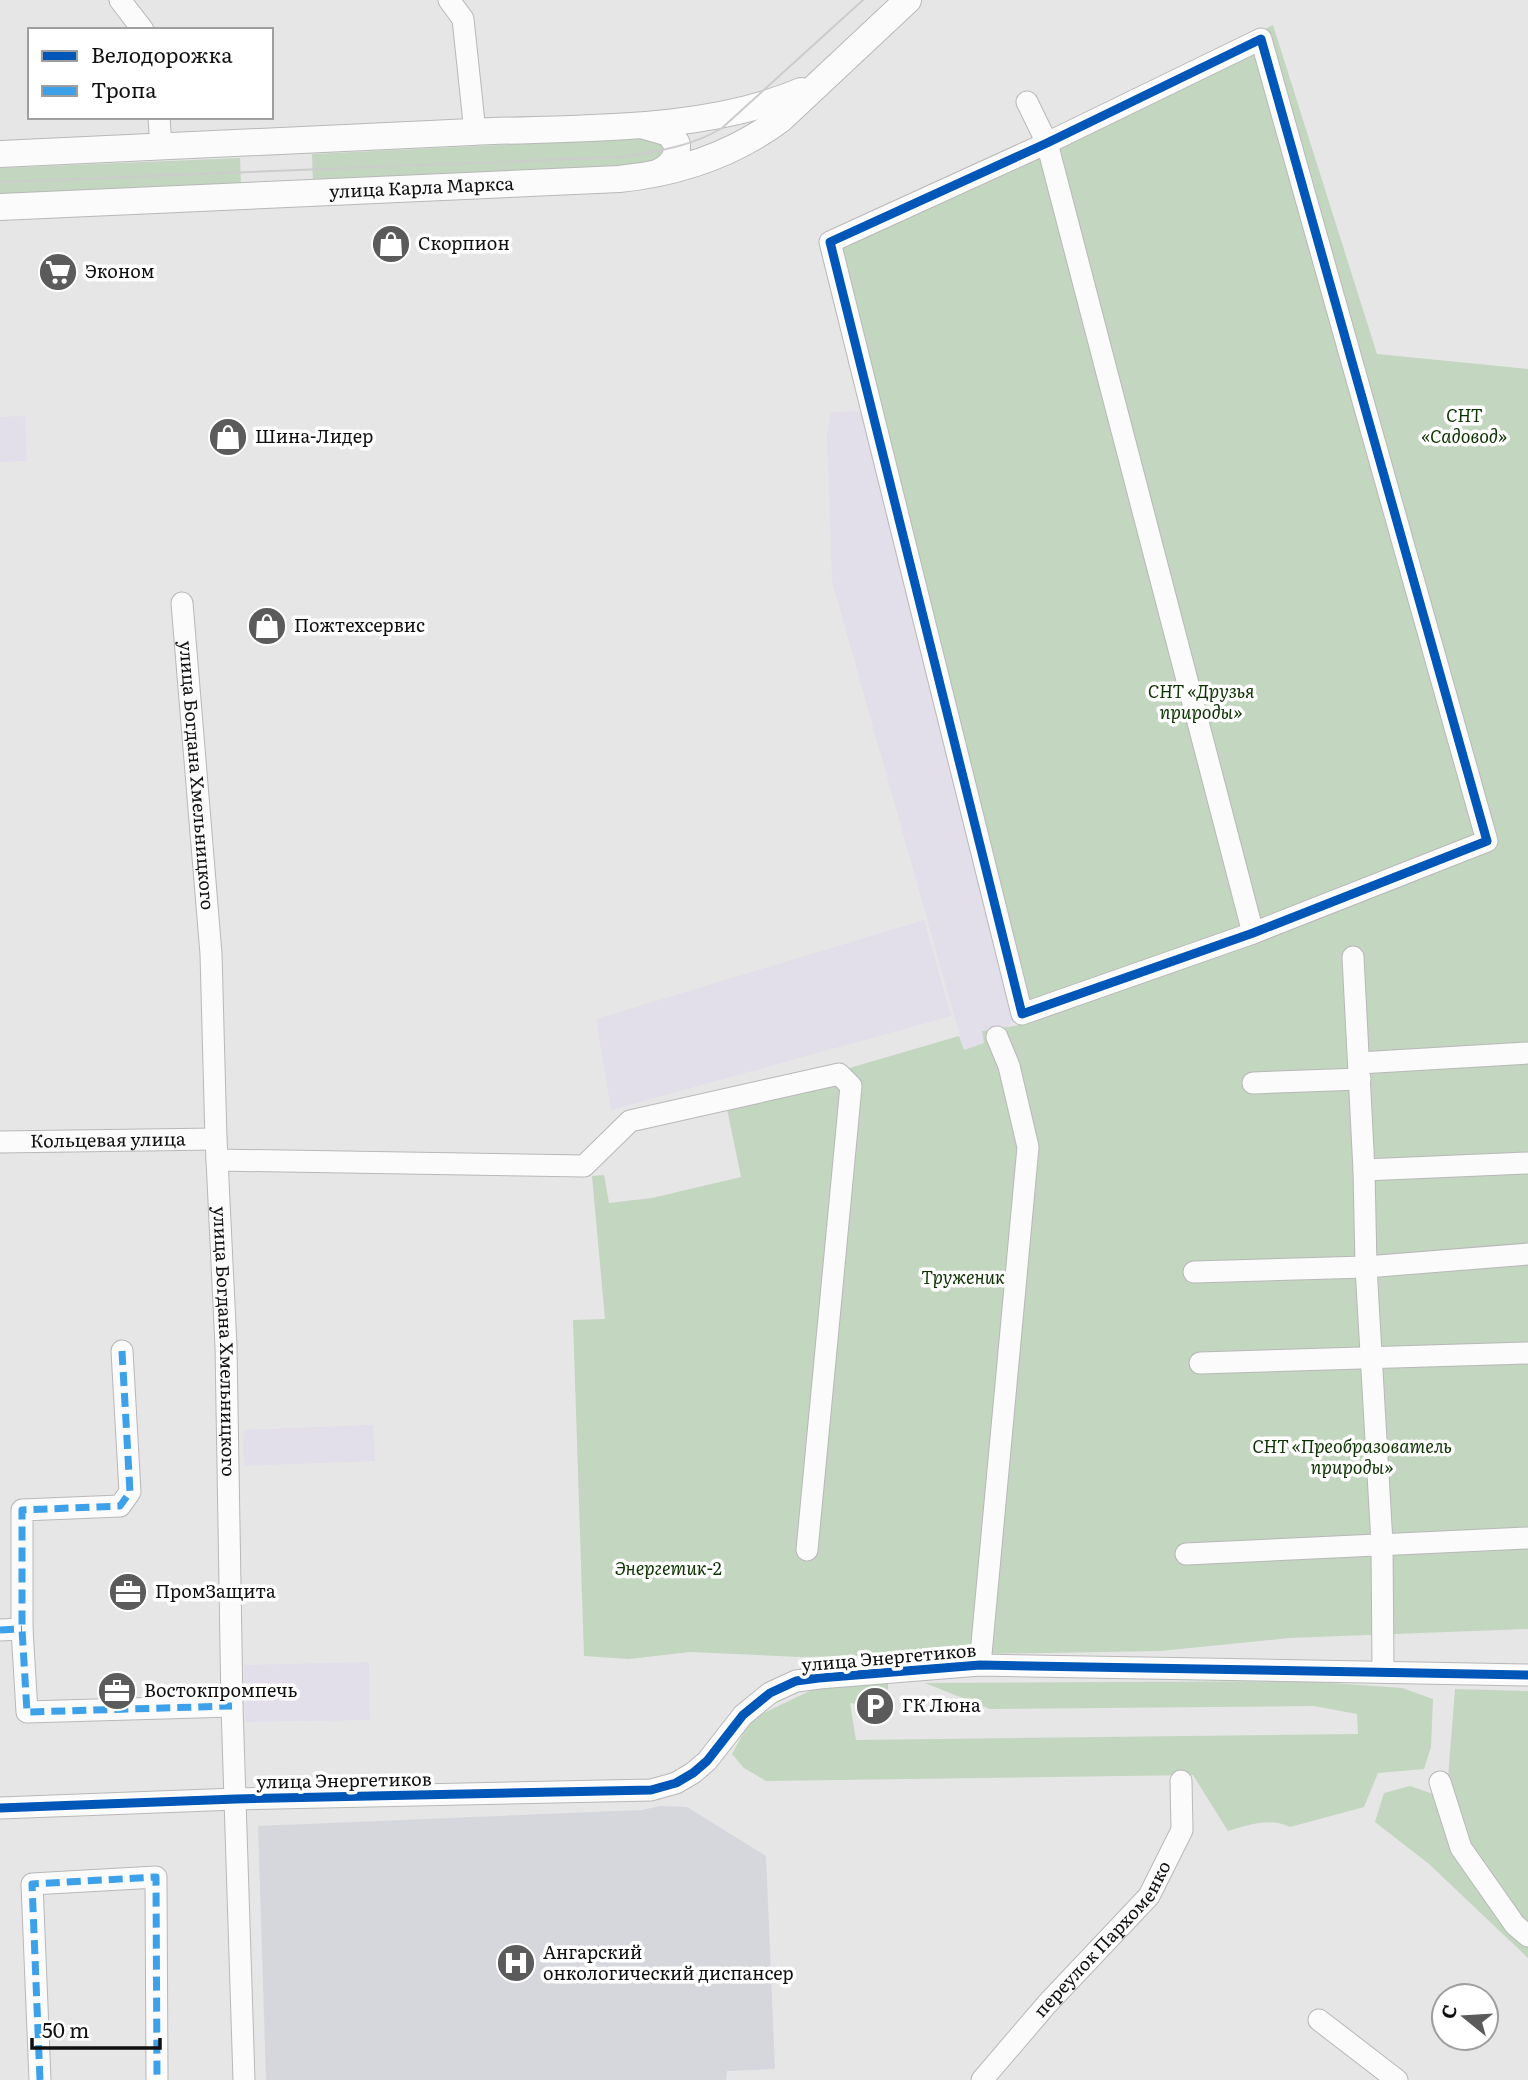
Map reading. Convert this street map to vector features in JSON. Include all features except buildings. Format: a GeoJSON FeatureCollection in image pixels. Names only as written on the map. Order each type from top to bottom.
{"type":"FeatureCollection","features":[{"type":"Feature","properties":{"kind":"street"},"geometry":{"type":"LineString","coordinates":[[120,0],[141,28]]}},
{"type":"Feature","properties":{"kind":"street"},"geometry":{"type":"LineString","coordinates":[[449,0],[463,19],[475,132]]}},
{"type":"Feature","properties":{"kind":"street","name":"улица Карла Маркса"},"geometry":{"type":"LineString","coordinates":[[0,207],[619,179],[657,173],[712,158],[747,142],[781,119],[908,0]]}},
{"type":"Feature","properties":{"kind":"street"},"geometry":{"type":"LineString","coordinates":[[1261,39],[1487,841],[1253,933],[1022,1014],[830,242],[1047,143],[1261,39]]}},
{"type":"Feature","properties":{"kind":"street","name":"улица Карла Маркса"},"geometry":{"type":"LineString","coordinates":[[0,154],[627,125],[702,118],[763,106],[816,85]]}},
{"type":"Feature","properties":{"kind":"street"},"geometry":{"type":"LineString","coordinates":[[1027,102],[1047,143],[1253,933]]}},
{"type":"Feature","properties":{"kind":"street"},"geometry":{"type":"LineString","coordinates":[[159,119],[161,147]]}},
{"type":"Feature","properties":{"kind":"street"},"geometry":{"type":"LineString","coordinates":[[627,125],[661,129],[675,138],[678,146],[674,160],[666,169],[657,173]]}},
{"type":"Feature","properties":{"kind":"street","name":"улица Богдана Хмельницкого"},"geometry":{"type":"LineString","coordinates":[[182,603],[211,954],[226,1346],[232,1706],[244,2080]]}},
{"type":"Feature","properties":{"kind":"street"},"geometry":{"type":"LineString","coordinates":[[1353,957],[1366,1267],[1382,1544],[1383,1672]]}},
{"type":"Feature","properties":{"kind":"street"},"geometry":{"type":"LineString","coordinates":[[980,1665],[1028,1147],[1009,1066],[997,1037]]}},
{"type":"Feature","properties":{"kind":"street"},"geometry":{"type":"LineString","coordinates":[[1253,1083],[1528,1053]]}},
{"type":"Feature","properties":{"kind":"street","name":"Кольцевая улица"},"geometry":{"type":"LineString","coordinates":[[0,1142],[584,1166],[630,1121],[839,1074],[851,1086],[807,1550]]}},
{"type":"Feature","properties":{"kind":"street"},"geometry":{"type":"LineString","coordinates":[[1364,1170],[1528,1163]]}},
{"type":"Feature","properties":{"kind":"street"},"geometry":{"type":"LineString","coordinates":[[1194,1272],[1366,1267],[1528,1254]]}},
{"type":"Feature","properties":{"kind":"street"},"geometry":{"type":"LineString","coordinates":[[122,1351],[130,1492],[120,1506],[22,1510],[22,1629],[27,1712],[232,1706]]}},
{"type":"Feature","properties":{"kind":"street"},"geometry":{"type":"LineString","coordinates":[[1200,1363],[1528,1353]]}},
{"type":"Feature","properties":{"kind":"street"},"geometry":{"type":"LineString","coordinates":[[1186,1554],[1528,1538]]}},
{"type":"Feature","properties":{"kind":"street"},"geometry":{"type":"LineString","coordinates":[[0,1630],[22,1629]]}},
{"type":"Feature","properties":{"kind":"street","name":"улица Энергетиков"},"geometry":{"type":"LineString","coordinates":[[0,1808],[236,1799],[651,1790],[676,1783],[693,1773],[707,1761],[743,1715],[771,1693],[796,1681],[980,1665],[1528,1675]]}},
{"type":"Feature","properties":{"kind":"street","name":"переулок Пархоменко"},"geometry":{"type":"LineString","coordinates":[[982,2080],[1047,2004],[1149,1896],[1182,1830],[1181,1781]]}},
{"type":"Feature","properties":{"kind":"street"},"geometry":{"type":"LineString","coordinates":[[1440,1782],[1461,1848],[1515,1925],[1528,1936]]}},
{"type":"Feature","properties":{"kind":"street"},"geometry":{"type":"LineString","coordinates":[[40,2080],[32,1884],[156,1877],[157,2080]]}},
{"type":"Feature","properties":{"kind":"street"},"geometry":{"type":"LineString","coordinates":[[1319,2020],[1397,2080]]}},
{"type":"Feature","properties":{"kind":"shaded area"},"geometry":{"type":"Polygon","coordinates":[[[865,411],[885,509],[1013,1022],[984,1043],[964,1050],[832,581],[827,435],[831,412],[865,411]]]}},
{"type":"Feature","properties":{"kind":"shaded area"},"geometry":{"type":"Polygon","coordinates":[[[25,416],[27,461],[0,462],[0,417],[25,416]]]}},
{"type":"Feature","properties":{"kind":"shaded area"},"geometry":{"type":"Polygon","coordinates":[[[924,920],[951,1016],[611,1110],[596,1019],[924,920]]]}},
{"type":"Feature","properties":{"kind":"shaded area"},"geometry":{"type":"Polygon","coordinates":[[[373,1425],[375,1461],[244,1466],[243,1430],[373,1425]]]}},
{"type":"Feature","properties":{"kind":"shaded area"},"geometry":{"type":"Polygon","coordinates":[[[369,1662],[370,1720],[245,1722],[244,1665],[369,1662]]]}},
{"type":"Feature","properties":{"kind":"shaded area","name":"Ангарский онкологический диспансер"},"geometry":{"type":"Polygon","coordinates":[[[660,1806],[687,1807],[766,1856],[775,2069],[727,2071],[726,2080],[266,2080],[258,1826],[642,1810],[660,1806]]]}},
{"type":"Feature","properties":{"kind":"green space"},"geometry":{"type":"Polygon","coordinates":[[[1273,25],[1377,354],[1528,369],[1528,1629],[1289,1638],[1160,1651],[800,1657],[690,1652],[629,1659],[584,1656],[573,1320],[605,1319],[592,1176],[604,1175],[609,1203],[652,1198],[741,1177],[726,1104],[959,1036],[964,1050],[984,1043],[982,1031],[1019,1025],[1000,970],[885,509],[830,242],[1273,25]]]}},
{"type":"Feature","properties":{"kind":"green space"},"geometry":{"type":"Polygon","coordinates":[[[665,137],[671,153],[653,168],[313,184],[312,154],[665,137]]]}},
{"type":"Feature","properties":{"kind":"green space"},"geometry":{"type":"Polygon","coordinates":[[[240,158],[241,187],[0,197],[0,168],[240,158]]]}},
{"type":"Feature","properties":{"kind":"green space"},"geometry":{"type":"Polygon","coordinates":[[[888,1681],[888,1709],[850,1703],[856,1740],[1358,1734],[1357,1714],[1314,1706],[990,1709],[925,1683],[1304,1681],[1402,1688],[1433,1699],[1431,1747],[1424,1769],[1378,1773],[1364,1807],[1290,1827],[1267,1822],[1228,1831],[1193,1775],[766,1781],[744,1768],[732,1754],[751,1719],[816,1688],[888,1681]]]}},
{"type":"Feature","properties":{"kind":"green space"},"geometry":{"type":"Polygon","coordinates":[[[1455,1689],[1528,1691],[1528,1958],[1429,1864],[1375,1822],[1384,1793],[1410,1786],[1433,1794],[1447,1790],[1455,1689]]]}},
{"type":"Feature","properties":{"kind":"tram line"},"geometry":{"type":"LineString","coordinates":[[0,182],[622,157],[661,150],[698,140],[722,128],[863,0]]}},
{"type":"Feature","properties":{"kind":"marked path"},"geometry":{"type":"LineString","coordinates":[[122,1351],[130,1492],[120,1506],[22,1510],[22,1629],[27,1712],[232,1706]]}},
{"type":"Feature","properties":{"kind":"marked path"},"geometry":{"type":"LineString","coordinates":[[0,1630],[22,1629]]}},
{"type":"Feature","properties":{"kind":"marked path"},"geometry":{"type":"LineString","coordinates":[[40,2080],[32,1884],[156,1877],[157,2080]]}},
{"type":"Feature","properties":{"kind":"cycle path"},"geometry":{"type":"LineString","coordinates":[[1261,39],[1487,841],[1253,933],[1022,1014],[830,242],[1047,143],[1261,39]]}},
{"type":"Feature","properties":{"kind":"cycle path"},"geometry":{"type":"LineString","coordinates":[[0,1808],[236,1799],[651,1790],[676,1783],[693,1773],[707,1761],[743,1715],[770,1693],[796,1681],[819,1678],[980,1665],[1528,1675]]}},
{"type":"Feature","properties":{"kind":"place","name":"Скорпион"},"geometry":{"type":"Point","coordinates":[391,244]}},
{"type":"Feature","properties":{"kind":"place","name":"Эконом"},"geometry":{"type":"Point","coordinates":[58,272]}},
{"type":"Feature","properties":{"kind":"place","name":"Шина-Лидер"},"geometry":{"type":"Point","coordinates":[228,437]}},
{"type":"Feature","properties":{"kind":"place","name":"Пожтехсервис"},"geometry":{"type":"Point","coordinates":[267,626]}},
{"type":"Feature","properties":{"kind":"place","name":"ПромЗащита"},"geometry":{"type":"Point","coordinates":[128,1592]}},
{"type":"Feature","properties":{"kind":"place","name":"Востокпромпечь"},"geometry":{"type":"Point","coordinates":[117,1691]}},
{"type":"Feature","properties":{"kind":"place","name":"ГК Люна"},"geometry":{"type":"Point","coordinates":[875,1706]}},
{"type":"Feature","properties":{"kind":"place","name":"Ангарский онкологический диспансер"},"geometry":{"type":"Point","coordinates":[516,1963]}},
{"type":"Feature","properties":{"kind":"park label","name":"СНТ «Садовод»"},"geometry":{"type":"Point","coordinates":[1464,426]}},
{"type":"Feature","properties":{"kind":"park label","name":"СНТ «Друзья природы»"},"geometry":{"type":"Point","coordinates":[1201,702]}},
{"type":"Feature","properties":{"kind":"park label","name":"Труженик"},"geometry":{"type":"Point","coordinates":[963,1278]}},
{"type":"Feature","properties":{"kind":"park label","name":"СНТ «Преобразователь природы»"},"geometry":{"type":"Point","coordinates":[1352,1457]}},
{"type":"Feature","properties":{"kind":"park label","name":"Энергетик-2"},"geometry":{"type":"Point","coordinates":[668,1569]}}]}
